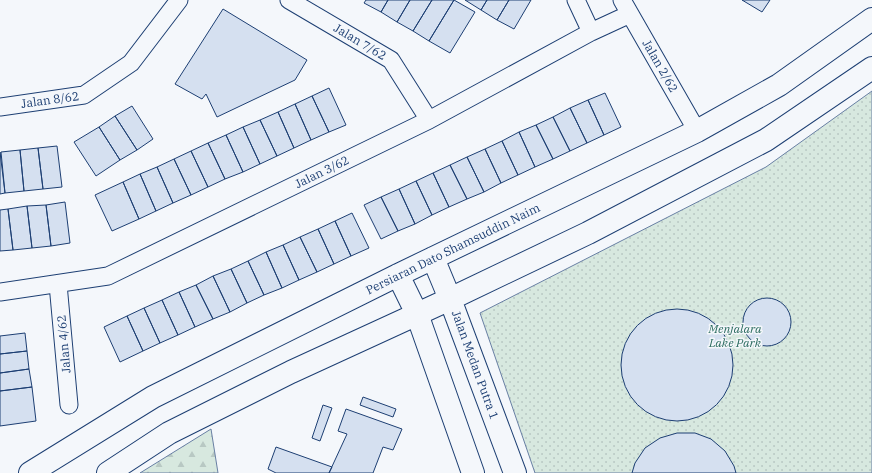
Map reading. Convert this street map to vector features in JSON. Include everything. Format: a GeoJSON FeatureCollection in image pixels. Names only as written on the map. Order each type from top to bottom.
{"type":"FeatureCollection","features":[{"type":"Feature","properties":{"kind":"main road","name":"Persiaran Dato Shamsuddin Naim"},"geometry":{"type":"LineString","coordinates":[[30,473],[153,397],[398,275],[697,131],[779,85],[872,19]]}},
{"type":"Feature","properties":{"kind":"main road"},"geometry":{"type":"LineString","coordinates":[[108,473],[169,433],[291,372],[450,299],[588,233],[766,140],[872,68]]}},
{"type":"Feature","properties":{"kind":"main road","name":"Jalan Medan Putra 1"},"geometry":{"type":"LineString","coordinates":[[433,258],[450,299],[515,473]]}},
{"type":"Feature","properties":{"kind":"main road"},"geometry":{"type":"LineString","coordinates":[[398,275],[417,314],[473,473]]}},
{"type":"Feature","properties":{"kind":"street","name":"Jalan 8/62"},"geometry":{"type":"LineString","coordinates":[[0,107],[84,95],[131,63],[179,0]]}},
{"type":"Feature","properties":{"kind":"street","name":"Jalan 7/62"},"geometry":{"type":"LineString","coordinates":[[289,0],[391,60],[429,120]]}},
{"type":"Feature","properties":{"kind":"street"},"geometry":{"type":"LineString","coordinates":[[576,0],[591,32]]}},
{"type":"Feature","properties":{"kind":"street","name":"Jalan 3/62"},"geometry":{"type":"LineString","coordinates":[[0,292],[108,276],[429,120],[591,32],[626,7]]}},
{"type":"Feature","properties":{"kind":"street","name":"Jalan 2/62"},"geometry":{"type":"LineString","coordinates":[[626,7],[697,131]]}},
{"type":"Feature","properties":{"kind":"street","name":"Jalan 4/62"},"geometry":{"type":"LineString","coordinates":[[58,284],[69,405]]}},
{"type":"Feature","properties":{"kind":"green space","name":"Menjalara Lake Park"},"geometry":{"type":"Polygon","coordinates":[[[872,91],[872,473],[535,473],[480,313],[766,167],[872,91]]]}},
{"type":"Feature","properties":{"kind":"green space"},"geometry":{"type":"Polygon","coordinates":[[[211,429],[218,473],[140,473],[211,429]]]}},
{"type":"Feature","properties":{"kind":"building"},"geometry":{"type":"Polygon","coordinates":[[[366,0],[388,0],[381,12],[364,3],[366,0]]]}},
{"type":"Feature","properties":{"kind":"building"},"geometry":{"type":"Polygon","coordinates":[[[388,0],[410,0],[397,22],[381,12],[388,0]]]}},
{"type":"Feature","properties":{"kind":"building"},"geometry":{"type":"Polygon","coordinates":[[[410,0],[432,0],[413,31],[397,22],[410,0]]]}},
{"type":"Feature","properties":{"kind":"building"},"geometry":{"type":"Polygon","coordinates":[[[432,0],[454,0],[429,41],[413,31],[432,0]]]}},
{"type":"Feature","properties":{"kind":"building"},"geometry":{"type":"Polygon","coordinates":[[[454,0],[475,12],[450,53],[429,41],[454,0]]]}},
{"type":"Feature","properties":{"kind":"building"},"geometry":{"type":"Polygon","coordinates":[[[465,0],[487,0],[481,10],[465,0]]]}},
{"type":"Feature","properties":{"kind":"building"},"geometry":{"type":"Polygon","coordinates":[[[487,0],[509,0],[497,20],[481,10],[487,0]]]}},
{"type":"Feature","properties":{"kind":"building"},"geometry":{"type":"Polygon","coordinates":[[[509,0],[531,0],[514,29],[497,20],[509,0]]]}},
{"type":"Feature","properties":{"kind":"building"},"geometry":{"type":"Polygon","coordinates":[[[742,0],[770,0],[762,12],[742,0]]]}},
{"type":"Feature","properties":{"kind":"building"},"geometry":{"type":"Polygon","coordinates":[[[223,9],[307,60],[295,80],[217,117],[206,94],[202,99],[175,84],[223,9]]]}},
{"type":"Feature","properties":{"kind":"building"},"geometry":{"type":"Polygon","coordinates":[[[329,88],[346,125],[329,132],[312,96],[329,88]]]}},
{"type":"Feature","properties":{"kind":"building"},"geometry":{"type":"Polygon","coordinates":[[[605,93],[621,127],[604,135],[588,100],[605,93]]]}},
{"type":"Feature","properties":{"kind":"building"},"geometry":{"type":"Polygon","coordinates":[[[312,96],[329,132],[311,140],[295,104],[312,96]]]}},
{"type":"Feature","properties":{"kind":"building"},"geometry":{"type":"Polygon","coordinates":[[[588,100],[604,135],[587,143],[570,108],[588,100]]]}},
{"type":"Feature","properties":{"kind":"building"},"geometry":{"type":"Polygon","coordinates":[[[295,104],[311,140],[294,148],[278,112],[295,104]]]}},
{"type":"Feature","properties":{"kind":"building"},"geometry":{"type":"Polygon","coordinates":[[[132,106],[153,139],[137,150],[115,116],[132,106]]]}},
{"type":"Feature","properties":{"kind":"building"},"geometry":{"type":"Polygon","coordinates":[[[570,108],[587,143],[570,151],[553,117],[570,108]]]}},
{"type":"Feature","properties":{"kind":"building"},"geometry":{"type":"Polygon","coordinates":[[[278,112],[294,148],[277,156],[260,120],[278,112]]]}},
{"type":"Feature","properties":{"kind":"building"},"geometry":{"type":"Polygon","coordinates":[[[115,116],[137,150],[120,160],[99,127],[115,116]]]}},
{"type":"Feature","properties":{"kind":"building"},"geometry":{"type":"Polygon","coordinates":[[[553,117],[570,151],[553,159],[536,125],[553,117]]]}},
{"type":"Feature","properties":{"kind":"building"},"geometry":{"type":"Polygon","coordinates":[[[260,120],[277,156],[260,164],[243,127],[260,120]]]}},
{"type":"Feature","properties":{"kind":"building"},"geometry":{"type":"Polygon","coordinates":[[[536,125],[553,159],[535,167],[519,132],[536,125]]]}},
{"type":"Feature","properties":{"kind":"building"},"geometry":{"type":"Polygon","coordinates":[[[99,127],[120,160],[96,176],[74,142],[99,127]]]}},
{"type":"Feature","properties":{"kind":"building"},"geometry":{"type":"Polygon","coordinates":[[[243,127],[260,164],[243,172],[226,135],[243,127]]]}},
{"type":"Feature","properties":{"kind":"building"},"geometry":{"type":"Polygon","coordinates":[[[519,132],[535,167],[518,175],[502,141],[519,132]]]}},
{"type":"Feature","properties":{"kind":"building"},"geometry":{"type":"Polygon","coordinates":[[[226,135],[243,172],[225,179],[208,143],[226,135]]]}},
{"type":"Feature","properties":{"kind":"building"},"geometry":{"type":"Polygon","coordinates":[[[502,141],[518,175],[501,183],[485,149],[502,141]]]}},
{"type":"Feature","properties":{"kind":"building"},"geometry":{"type":"Polygon","coordinates":[[[208,143],[225,179],[208,187],[191,151],[208,143]]]}},
{"type":"Feature","properties":{"kind":"building"},"geometry":{"type":"Polygon","coordinates":[[[57,146],[62,187],[43,189],[38,148],[57,146]]]}},
{"type":"Feature","properties":{"kind":"building"},"geometry":{"type":"Polygon","coordinates":[[[38,148],[43,189],[24,191],[20,150],[38,148]]]}},
{"type":"Feature","properties":{"kind":"building"},"geometry":{"type":"Polygon","coordinates":[[[485,149],[501,183],[484,192],[467,157],[485,149]]]}},
{"type":"Feature","properties":{"kind":"building"},"geometry":{"type":"Polygon","coordinates":[[[20,150],[24,191],[5,193],[1,152],[20,150]]]}},
{"type":"Feature","properties":{"kind":"building"},"geometry":{"type":"Polygon","coordinates":[[[191,151],[208,187],[191,195],[174,159],[191,151]]]}},
{"type":"Feature","properties":{"kind":"building"},"geometry":{"type":"Polygon","coordinates":[[[0,152],[5,193],[0,194],[0,152]]]}},
{"type":"Feature","properties":{"kind":"building"},"geometry":{"type":"Polygon","coordinates":[[[467,157],[484,192],[467,199],[450,165],[467,157]]]}},
{"type":"Feature","properties":{"kind":"building"},"geometry":{"type":"Polygon","coordinates":[[[174,159],[191,195],[173,203],[157,167],[174,159]]]}},
{"type":"Feature","properties":{"kind":"building"},"geometry":{"type":"Polygon","coordinates":[[[450,165],[467,199],[449,207],[433,173],[450,165]]]}},
{"type":"Feature","properties":{"kind":"building"},"geometry":{"type":"Polygon","coordinates":[[[157,167],[173,203],[156,211],[140,174],[157,167]]]}},
{"type":"Feature","properties":{"kind":"building"},"geometry":{"type":"Polygon","coordinates":[[[433,173],[449,207],[432,215],[416,181],[433,173]]]}},
{"type":"Feature","properties":{"kind":"building"},"geometry":{"type":"Polygon","coordinates":[[[140,174],[156,211],[139,219],[123,182],[140,174]]]}},
{"type":"Feature","properties":{"kind":"building"},"geometry":{"type":"Polygon","coordinates":[[[416,181],[432,215],[415,224],[399,189],[416,181]]]}},
{"type":"Feature","properties":{"kind":"building"},"geometry":{"type":"Polygon","coordinates":[[[123,182],[139,219],[112,231],[95,195],[123,182]]]}},
{"type":"Feature","properties":{"kind":"building"},"geometry":{"type":"Polygon","coordinates":[[[399,189],[415,224],[398,231],[381,197],[399,189]]]}},
{"type":"Feature","properties":{"kind":"building"},"geometry":{"type":"Polygon","coordinates":[[[381,197],[398,231],[381,239],[364,205],[381,197]]]}},
{"type":"Feature","properties":{"kind":"building"},"geometry":{"type":"Polygon","coordinates":[[[65,202],[70,243],[51,246],[46,205],[65,202]]]}},
{"type":"Feature","properties":{"kind":"building"},"geometry":{"type":"Polygon","coordinates":[[[46,205],[51,246],[32,248],[27,206],[46,205]]]}},
{"type":"Feature","properties":{"kind":"building"},"geometry":{"type":"Polygon","coordinates":[[[27,206],[32,248],[13,250],[8,209],[27,206]]]}},
{"type":"Feature","properties":{"kind":"building"},"geometry":{"type":"Polygon","coordinates":[[[8,209],[13,250],[0,251],[0,210],[8,209]]]}},
{"type":"Feature","properties":{"kind":"building"},"geometry":{"type":"Polygon","coordinates":[[[352,213],[369,248],[351,256],[335,221],[352,213]]]}},
{"type":"Feature","properties":{"kind":"building"},"geometry":{"type":"Polygon","coordinates":[[[335,221],[351,256],[334,264],[318,229],[335,221]]]}},
{"type":"Feature","properties":{"kind":"building"},"geometry":{"type":"Polygon","coordinates":[[[318,229],[334,264],[317,272],[300,237],[318,229]]]}},
{"type":"Feature","properties":{"kind":"building"},"geometry":{"type":"Polygon","coordinates":[[[300,237],[317,272],[299,280],[283,245],[300,237]]]}},
{"type":"Feature","properties":{"kind":"building"},"geometry":{"type":"Polygon","coordinates":[[[283,245],[299,280],[282,288],[266,252],[283,245]]]}},
{"type":"Feature","properties":{"kind":"building"},"geometry":{"type":"Polygon","coordinates":[[[266,252],[282,288],[264,295],[248,261],[266,252]]]}},
{"type":"Feature","properties":{"kind":"building"},"geometry":{"type":"Polygon","coordinates":[[[248,261],[264,295],[247,303],[231,269],[248,261]]]}},
{"type":"Feature","properties":{"kind":"building"},"geometry":{"type":"Polygon","coordinates":[[[231,269],[247,303],[230,312],[213,276],[231,269]]]}},
{"type":"Feature","properties":{"kind":"building"},"geometry":{"type":"Polygon","coordinates":[[[213,276],[230,312],[213,319],[196,285],[213,276]]]}},
{"type":"Feature","properties":{"kind":"building"},"geometry":{"type":"Polygon","coordinates":[[[196,285],[213,319],[195,327],[179,292],[196,285]]]}},
{"type":"Feature","properties":{"kind":"building"},"geometry":{"type":"Polygon","coordinates":[[[179,292],[195,327],[178,335],[162,300],[179,292]]]}},
{"type":"Feature","properties":{"kind":"building"},"geometry":{"type":"Polygon","coordinates":[[[767,298],[776,300],[784,305],[789,313],[791,322],[789,331],[784,339],[776,344],[767,346],[758,344],[750,339],[745,331],[743,322],[745,313],[750,305],[758,300],[767,298]]]}},
{"type":"Feature","properties":{"kind":"building"},"geometry":{"type":"Polygon","coordinates":[[[162,300],[178,335],[160,343],[144,308],[162,300]]]}},
{"type":"Feature","properties":{"kind":"building"},"geometry":{"type":"Polygon","coordinates":[[[144,308],[160,343],[143,351],[127,316],[144,308]]]}},
{"type":"Feature","properties":{"kind":"building"},"geometry":{"type":"Polygon","coordinates":[[[677,309],[698,314],[708,319],[716,326],[723,334],[728,344],[733,365],[728,386],[723,396],[716,404],[708,411],[698,416],[677,421],[656,416],[646,411],[638,404],[631,396],[626,386],[621,365],[626,344],[631,334],[638,326],[646,319],[656,314],[677,309]]]}},
{"type":"Feature","properties":{"kind":"building"},"geometry":{"type":"Polygon","coordinates":[[[127,316],[143,351],[120,362],[104,327],[127,316]]]}},
{"type":"Feature","properties":{"kind":"building"},"geometry":{"type":"Polygon","coordinates":[[[25,333],[27,351],[0,354],[0,336],[25,333]]]}},
{"type":"Feature","properties":{"kind":"building"},"geometry":{"type":"Polygon","coordinates":[[[27,351],[29,369],[0,373],[0,354],[27,351]]]}},
{"type":"Feature","properties":{"kind":"building"},"geometry":{"type":"Polygon","coordinates":[[[29,369],[32,387],[0,391],[0,373],[29,369]]]}},
{"type":"Feature","properties":{"kind":"building"},"geometry":{"type":"Polygon","coordinates":[[[32,387],[36,421],[0,426],[0,391],[32,387]]]}},
{"type":"Feature","properties":{"kind":"building"},"geometry":{"type":"Polygon","coordinates":[[[363,397],[396,409],[393,417],[360,405],[363,397]]]}},
{"type":"Feature","properties":{"kind":"building"},"geometry":{"type":"Polygon","coordinates":[[[323,405],[332,408],[320,441],[312,438],[323,405]]]}},
{"type":"Feature","properties":{"kind":"building"},"geometry":{"type":"Polygon","coordinates":[[[346,409],[402,429],[393,450],[383,447],[373,473],[329,473],[347,434],[338,431],[346,409]]]}},
{"type":"Feature","properties":{"kind":"building"},"geometry":{"type":"Polygon","coordinates":[[[677,433],[695,433],[711,439],[725,451],[734,466],[736,473],[632,473],[635,463],[645,448],[660,438],[677,433]]]}},
{"type":"Feature","properties":{"kind":"building"},"geometry":{"type":"Polygon","coordinates":[[[276,447],[332,467],[329,473],[276,473],[268,469],[276,447]]]}}]}
